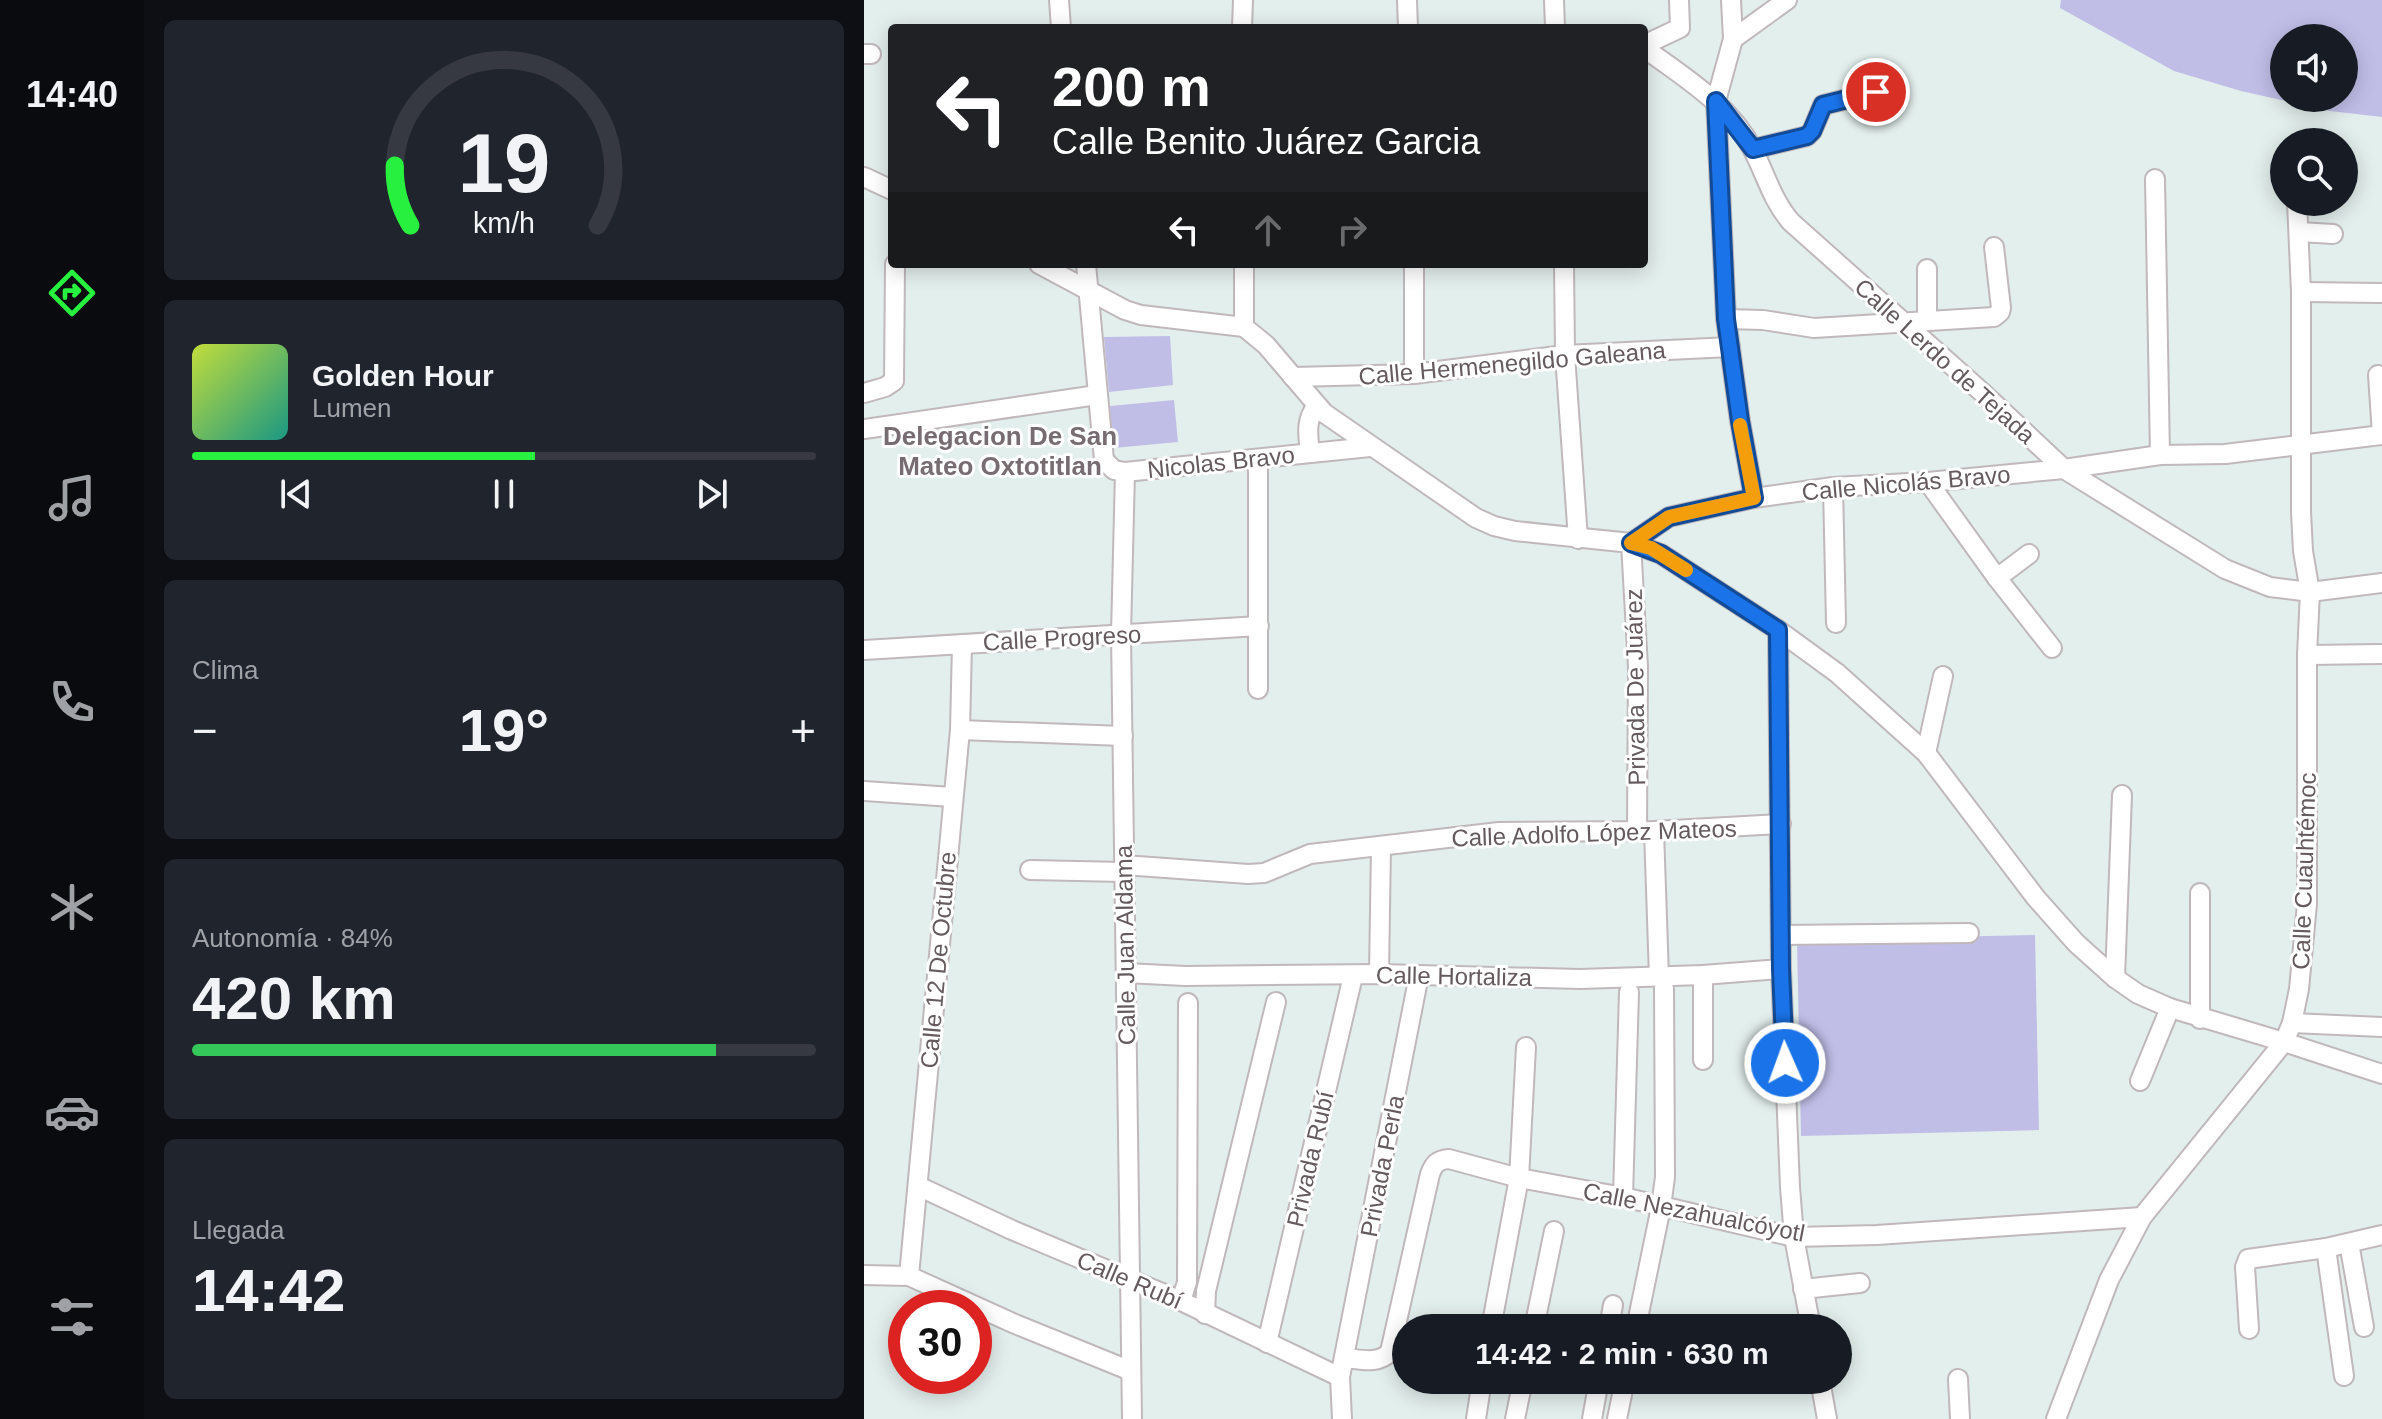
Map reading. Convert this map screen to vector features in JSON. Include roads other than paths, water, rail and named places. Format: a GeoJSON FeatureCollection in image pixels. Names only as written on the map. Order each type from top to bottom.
{"type":"FeatureCollection","features":[{"type":"Feature","properties":{"kind":"street"},"geometry":{"type":"LineString","coordinates":[[1059,0],[1061,24]]}},
{"type":"Feature","properties":{"kind":"street"},"geometry":{"type":"LineString","coordinates":[[1242,24],[1243,0]]}},
{"type":"Feature","properties":{"kind":"street"},"geometry":{"type":"LineString","coordinates":[[1407,0],[1408,24]]}},
{"type":"Feature","properties":{"kind":"street"},"geometry":{"type":"LineString","coordinates":[[1554,0],[1555,24]]}},
{"type":"Feature","properties":{"kind":"street"},"geometry":{"type":"LineString","coordinates":[[1648,44],[1680,28],[1679,0]]}},
{"type":"Feature","properties":{"kind":"street"},"geometry":{"type":"LineString","coordinates":[[1731,0],[1733,39],[1716,101],[1726,319],[1754,498]]}},
{"type":"Feature","properties":{"kind":"street"},"geometry":{"type":"LineString","coordinates":[[1733,39],[1787,0]]}},
{"type":"Feature","properties":{"kind":"street","name":"Calle Lerdo de Tejada"},"geometry":{"type":"LineString","coordinates":[[1648,49],[1716,101],[1753,149],[1769,190],[1791,222],[2064,469],[2225,569],[2270,587],[2310,592],[2382,583]]}},
{"type":"Feature","properties":{"kind":"street"},"geometry":{"type":"LineString","coordinates":[[1753,149],[1803,138],[1812,131],[1823,105],[1876,92]]}},
{"type":"Feature","properties":{"kind":"street"},"geometry":{"type":"LineString","coordinates":[[864,177],[888,188]]}},
{"type":"Feature","properties":{"kind":"street"},"geometry":{"type":"LineString","coordinates":[[2155,179],[2160,455]]}},
{"type":"Feature","properties":{"kind":"street","name":"Calle Cuauhtémoc"},"geometry":{"type":"LineString","coordinates":[[2056,1419],[2109,1280],[2142,1217],[2284,1042],[2292,1023],[2299,989],[2307,904],[2310,592],[2303,551],[2298,216]]}},
{"type":"Feature","properties":{"kind":"street"},"geometry":{"type":"LineString","coordinates":[[2300,232],[2333,234]]}},
{"type":"Feature","properties":{"kind":"street"},"geometry":{"type":"LineString","coordinates":[[1726,319],[1763,320],[1814,328],[1989,317],[2000,312],[1994,247]]}},
{"type":"Feature","properties":{"kind":"street"},"geometry":{"type":"LineString","coordinates":[[864,393],[894,381],[895,268]]}},
{"type":"Feature","properties":{"kind":"street"},"geometry":{"type":"LineString","coordinates":[[1047,268],[1125,310],[1141,315],[1244,327],[1266,345],[1324,413],[1476,518],[1515,531],[1631,543],[1661,554],[1778,630],[1837,673],[1926,753],[2036,898],[2076,943],[2115,978],[2138,994],[2200,1019],[2382,1074]]}},
{"type":"Feature","properties":{"kind":"street"},"geometry":{"type":"LineString","coordinates":[[1086,268],[1089,289]]}},
{"type":"Feature","properties":{"kind":"street"},"geometry":{"type":"LineString","coordinates":[[1244,268],[1244,327]]}},
{"type":"Feature","properties":{"kind":"street"},"geometry":{"type":"LineString","coordinates":[[1414,268],[1414,374]]}},
{"type":"Feature","properties":{"kind":"street"},"geometry":{"type":"LineString","coordinates":[[1564,268],[1565,355],[1578,539]]}},
{"type":"Feature","properties":{"kind":"street"},"geometry":{"type":"LineString","coordinates":[[1927,269],[1927,320]]}},
{"type":"Feature","properties":{"kind":"street","name":"Nicolas Bravo"},"geometry":{"type":"LineString","coordinates":[[1089,289],[1104,460],[1114,470],[1125,472],[1370,447]]}},
{"type":"Feature","properties":{"kind":"street"},"geometry":{"type":"LineString","coordinates":[[2301,292],[2382,293]]}},
{"type":"Feature","properties":{"kind":"street","name":"Calle Hermenegildo Galeana"},"geometry":{"type":"LineString","coordinates":[[1293,377],[1414,374],[1565,355],[1730,347]]}},
{"type":"Feature","properties":{"kind":"street"},"geometry":{"type":"LineString","coordinates":[[2378,375],[2382,435]]}},
{"type":"Feature","properties":{"kind":"street"},"geometry":{"type":"LineString","coordinates":[[864,427],[1097,395]]}},
{"type":"Feature","properties":{"kind":"street"},"geometry":{"type":"LineString","coordinates":[[1310,453],[1307,424],[1317,405]]}},
{"type":"Feature","properties":{"kind":"street","name":"Calle Nicolás Bravo"},"geometry":{"type":"LineString","coordinates":[[1631,543],[1669,517],[1754,498],[1833,487],[2064,469],[2160,455],[2225,454],[2382,435]]}},
{"type":"Feature","properties":{"kind":"street"},"geometry":{"type":"LineString","coordinates":[[1258,459],[1258,689]]}},
{"type":"Feature","properties":{"kind":"street","name":"Calle Juan Aldama"},"geometry":{"type":"LineString","coordinates":[[1125,472],[1121,634],[1132,1419]]}},
{"type":"Feature","properties":{"kind":"street"},"geometry":{"type":"LineString","coordinates":[[1928,482],[2052,648]]}},
{"type":"Feature","properties":{"kind":"street"},"geometry":{"type":"LineString","coordinates":[[1833,487],[1836,623]]}},
{"type":"Feature","properties":{"kind":"street","name":"Privada De Juárez"},"geometry":{"type":"LineString","coordinates":[[1631,543],[1646,831],[1661,982],[1665,1177],[1639,1314]]}},
{"type":"Feature","properties":{"kind":"street"},"geometry":{"type":"LineString","coordinates":[[1997,578],[2029,554]]}},
{"type":"Feature","properties":{"kind":"street","name":"Calle Progreso"},"geometry":{"type":"LineString","coordinates":[[864,650],[1259,626]]}},
{"type":"Feature","properties":{"kind":"street"},"geometry":{"type":"LineString","coordinates":[[1778,630],[1781,969],[1790,1187],[1794,1237],[1808,1314]]}},
{"type":"Feature","properties":{"kind":"street","name":"Calle 12 De Octubre"},"geometry":{"type":"LineString","coordinates":[[909,1276],[960,730],[962,644]]}},
{"type":"Feature","properties":{"kind":"street"},"geometry":{"type":"LineString","coordinates":[[2307,655],[2382,654]]}},
{"type":"Feature","properties":{"kind":"street"},"geometry":{"type":"LineString","coordinates":[[1926,753],[1943,676]]}},
{"type":"Feature","properties":{"kind":"street"},"geometry":{"type":"LineString","coordinates":[[960,730],[1123,736]]}},
{"type":"Feature","properties":{"kind":"street"},"geometry":{"type":"LineString","coordinates":[[864,791],[952,797]]}},
{"type":"Feature","properties":{"kind":"street"},"geometry":{"type":"LineString","coordinates":[[2115,978],[2122,795]]}},
{"type":"Feature","properties":{"kind":"street","name":"Calle Adolfo López Mateos"},"geometry":{"type":"LineString","coordinates":[[1030,870],[1124,868],[1248,874],[1264,873],[1310,854],[1499,832],[1646,831],[1781,824]]}},
{"type":"Feature","properties":{"kind":"street"},"geometry":{"type":"LineString","coordinates":[[1379,974],[1381,846]]}},
{"type":"Feature","properties":{"kind":"street"},"geometry":{"type":"LineString","coordinates":[[2200,893],[2200,1019]]}},
{"type":"Feature","properties":{"kind":"street"},"geometry":{"type":"LineString","coordinates":[[1781,935],[1969,933]]}},
{"type":"Feature","properties":{"kind":"street","name":"Calle Hortaliza"},"geometry":{"type":"LineString","coordinates":[[1126,973],[1185,976],[1379,974],[1661,982],[1703,975],[1781,969]]}},
{"type":"Feature","properties":{"kind":"street","name":"Privada Perla"},"geometry":{"type":"LineString","coordinates":[[1342,1419],[1340,1377],[1419,975]]}},
{"type":"Feature","properties":{"kind":"street"},"geometry":{"type":"LineString","coordinates":[[1703,975],[1703,1060]]}},
{"type":"Feature","properties":{"kind":"street","name":"Privada Rubí"},"geometry":{"type":"LineString","coordinates":[[1267,1343],[1353,976]]}},
{"type":"Feature","properties":{"kind":"street"},"geometry":{"type":"LineString","coordinates":[[1623,1197],[1629,992]]}},
{"type":"Feature","properties":{"kind":"street"},"geometry":{"type":"LineString","coordinates":[[1205,1314],[1206,1291],[1276,1002]]}},
{"type":"Feature","properties":{"kind":"street"},"geometry":{"type":"LineString","coordinates":[[1181,1301],[1187,1282],[1188,1003]]}},
{"type":"Feature","properties":{"kind":"street"},"geometry":{"type":"LineString","coordinates":[[2140,1081],[2170,1008]]}},
{"type":"Feature","properties":{"kind":"street"},"geometry":{"type":"LineString","coordinates":[[2292,1023],[2382,1027]]}},
{"type":"Feature","properties":{"kind":"street"},"geometry":{"type":"LineString","coordinates":[[1494,1314],[1519,1178],[1526,1047]]}},
{"type":"Feature","properties":{"kind":"street","name":"Calle Nezahualcóyotl"},"geometry":{"type":"LineString","coordinates":[[1344,1358],[1375,1360],[1390,1352],[1430,1174],[1436,1162],[1441,1160],[1449,1159],[1519,1178],[1623,1197],[1794,1237],[1877,1235],[2142,1217]]}},
{"type":"Feature","properties":{"kind":"street","name":"Calle Rubí"},"geometry":{"type":"LineString","coordinates":[[918,1186],[1012,1230],[1181,1301],[1340,1377]]}},
{"type":"Feature","properties":{"kind":"street"},"geometry":{"type":"LineString","coordinates":[[1537,1314],[1554,1231]]}},
{"type":"Feature","properties":{"kind":"street"},"geometry":{"type":"LineString","coordinates":[[2249,1329],[2245,1267],[2248,1259],[2326,1248],[2382,1235]]}},
{"type":"Feature","properties":{"kind":"street"},"geometry":{"type":"LineString","coordinates":[[2349,1243],[2364,1327]]}},
{"type":"Feature","properties":{"kind":"street"},"geometry":{"type":"LineString","coordinates":[[2326,1248],[2344,1376]]}},
{"type":"Feature","properties":{"kind":"street"},"geometry":{"type":"LineString","coordinates":[[864,1275],[909,1276],[1015,1324],[1131,1371]]}},
{"type":"Feature","properties":{"kind":"street"},"geometry":{"type":"LineString","coordinates":[[1803,1289],[1860,1283]]}},
{"type":"Feature","properties":{"kind":"street"},"geometry":{"type":"LineString","coordinates":[[1611,1314],[1613,1305]]}},
{"type":"Feature","properties":{"kind":"street"},"geometry":{"type":"LineString","coordinates":[[1958,1379],[1960,1419]]}},
{"type":"Feature","properties":{"kind":"street"},"geometry":{"type":"LineString","coordinates":[[1476,1419],[1480,1394]]}},
{"type":"Feature","properties":{"kind":"street"},"geometry":{"type":"LineString","coordinates":[[1515,1419],[1520,1394]]}},
{"type":"Feature","properties":{"kind":"street"},"geometry":{"type":"LineString","coordinates":[[1592,1419],[1596,1394]]}},
{"type":"Feature","properties":{"kind":"street"},"geometry":{"type":"LineString","coordinates":[[1617,1419],[1622,1394]]}},
{"type":"Feature","properties":{"kind":"street"},"geometry":{"type":"LineString","coordinates":[[1823,1394],[1827,1419]]}},
{"type":"Feature","properties":{"kind":"district","name":"Delegacion De San Mateo Oxtotitlan"},"geometry":{"type":"Point","coordinates":[1000,451]}}]}
